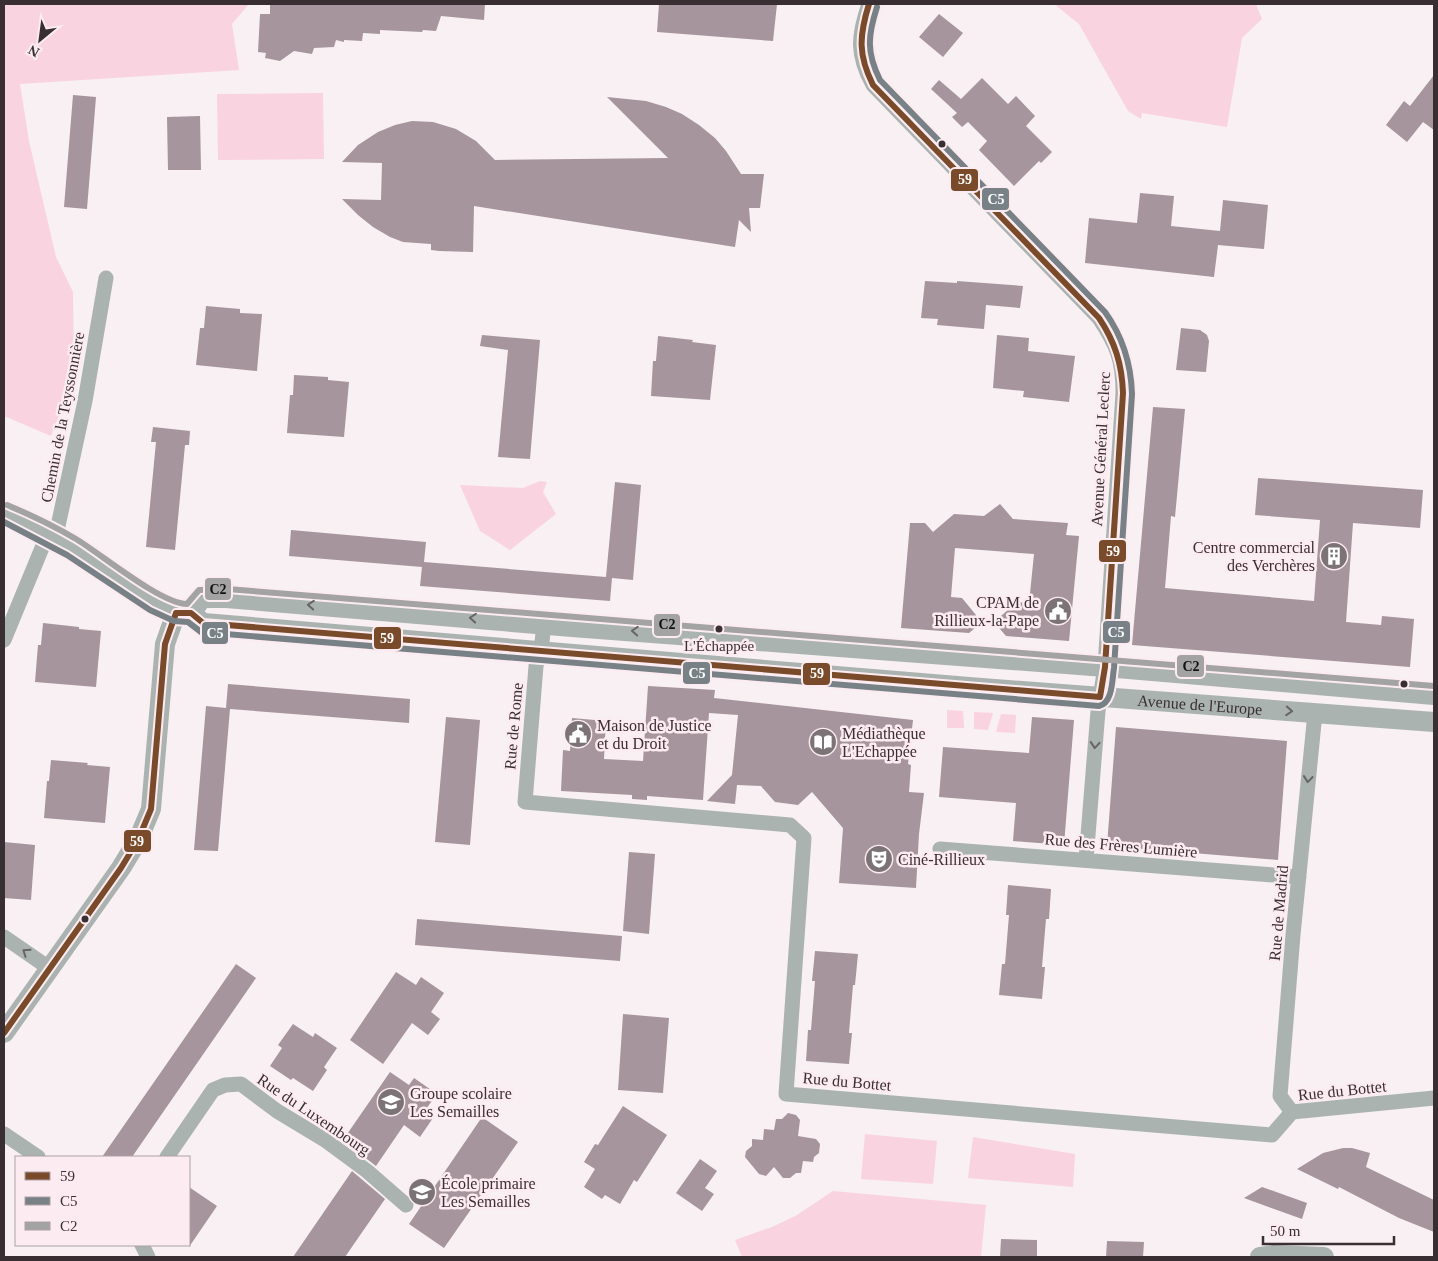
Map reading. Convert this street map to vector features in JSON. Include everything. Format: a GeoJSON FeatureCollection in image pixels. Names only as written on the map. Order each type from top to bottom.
{"type":"FeatureCollection","features":[{"type":"Feature","properties":{"kind":"street","name":"Avenue Général Leclerc"},"geometry":{"type":"LineString","coordinates":[[869,4],[862,22],[861,60],[873,85],[1099,318],[1119,354],[1123,375],[1123,393],[1105,667],[1100,697],[1086,860]]}},
{"type":"Feature","properties":{"kind":"street","name":"Chemin de la Teyssonnière"},"geometry":{"type":"LineString","coordinates":[[4,640],[44,543],[58,526],[85,401],[106,278]]}},
{"type":"Feature","properties":{"kind":"street","name":"Avenue de l'Europe"},"geometry":{"type":"LineString","coordinates":[[4,513],[72,547],[154,602],[203,623],[1100,697],[1434,722]]}},
{"type":"Feature","properties":{"kind":"street","name":"Avenue de l'Europe"},"geometry":{"type":"LineString","coordinates":[[183,613],[202,598],[226,598],[1105,667],[1434,695]]}},
{"type":"Feature","properties":{"kind":"street"},"geometry":{"type":"LineString","coordinates":[[4,1033],[138,840],[151,809],[165,644],[183,613]]}},
{"type":"Feature","properties":{"kind":"street","name":"Rue de Rome"},"geometry":{"type":"LineString","coordinates":[[525,802],[536,666],[541,651],[544,624]]}},
{"type":"Feature","properties":{"kind":"street","name":"Rue de Madrid"},"geometry":{"type":"LineString","coordinates":[[1292,1112],[1280,1096],[1315,713]]}},
{"type":"Feature","properties":{"kind":"street","name":"Rue du Bottet"},"geometry":{"type":"LineString","coordinates":[[525,802],[790,825],[804,838],[786,1094],[1272,1135],[1292,1112],[1434,1098]]}},
{"type":"Feature","properties":{"kind":"street","name":"Rue des Frères Lumière"},"geometry":{"type":"LineString","coordinates":[[940,849],[1299,877]]}},
{"type":"Feature","properties":{"kind":"street"},"geometry":{"type":"LineString","coordinates":[[4,937],[48,968]]}},
{"type":"Feature","properties":{"kind":"street","name":"Rue du Luxembourg"},"geometry":{"type":"LineString","coordinates":[[168,1156],[212,1090],[225,1085],[241,1084],[277,1111],[325,1140],[367,1171],[406,1205]]}},
{"type":"Feature","properties":{"kind":"street"},"geometry":{"type":"LineString","coordinates":[[4,1134],[37,1156]]}},
{"type":"Feature","properties":{"kind":"street"},"geometry":{"type":"LineString","coordinates":[[1260,1257],[1274,1255],[1324,1257]]}},
{"type":"Feature","properties":{"kind":"shaded area"},"geometry":{"type":"Polygon","coordinates":[[[4,4],[249,4],[232,24],[239,70],[20,84],[29,141],[56,257],[73,292],[74,377],[51,436],[4,416],[4,4]]]}},
{"type":"Feature","properties":{"kind":"shaded area"},"geometry":{"type":"Polygon","coordinates":[[[1054,4],[1256,4],[1262,19],[1242,38],[1227,127],[1142,113],[1141,119],[1128,111],[1079,24],[1054,4]]]}},
{"type":"Feature","properties":{"kind":"shaded area"},"geometry":{"type":"Polygon","coordinates":[[[323,93],[324,159],[218,160],[217,94],[323,93]]]}},
{"type":"Feature","properties":{"kind":"shaded area"},"geometry":{"type":"Polygon","coordinates":[[[540,481],[547,482],[543,492],[556,514],[510,550],[480,531],[460,485],[523,488],[540,481]]]}},
{"type":"Feature","properties":{"kind":"shaded area"},"geometry":{"type":"Polygon","coordinates":[[[947,710],[963,711],[964,728],[947,728],[947,710]]]}},
{"type":"Feature","properties":{"kind":"shaded area"},"geometry":{"type":"Polygon","coordinates":[[[974,712],[993,713],[988,730],[974,729],[974,712]]]}},
{"type":"Feature","properties":{"kind":"shaded area"},"geometry":{"type":"Polygon","coordinates":[[[1001,714],[1016,715],[1015,733],[996,732],[1001,714]]]}},
{"type":"Feature","properties":{"kind":"shaded area"},"geometry":{"type":"Polygon","coordinates":[[[865,1134],[937,1141],[933,1184],[861,1179],[865,1134]]]}},
{"type":"Feature","properties":{"kind":"shaded area"},"geometry":{"type":"Polygon","coordinates":[[[973,1137],[1075,1154],[1073,1187],[968,1178],[973,1137]]]}},
{"type":"Feature","properties":{"kind":"shaded area"},"geometry":{"type":"Polygon","coordinates":[[[833,1191],[986,1205],[981,1257],[742,1257],[735,1240],[772,1227],[797,1215],[833,1191]]]}},
{"type":"Feature","properties":{"kind":"building"},"geometry":{"type":"Polygon","coordinates":[[[270,4],[485,4],[484,20],[441,16],[436,31],[380,30],[380,34],[363,33],[362,41],[344,40],[344,42],[336,40],[334,47],[314,48],[312,54],[294,51],[280,61],[265,58],[266,53],[258,52],[260,14],[270,14],[270,4]]]}},
{"type":"Feature","properties":{"kind":"building"},"geometry":{"type":"Polygon","coordinates":[[[659,4],[777,4],[773,41],[657,32],[659,4]]]}},
{"type":"Feature","properties":{"kind":"building"},"geometry":{"type":"Polygon","coordinates":[[[939,14],[963,33],[943,57],[919,37],[939,14]]]}},
{"type":"Feature","properties":{"kind":"building"},"geometry":{"type":"Polygon","coordinates":[[[1434,75],[1434,130],[1423,122],[1407,142],[1386,125],[1404,101],[1410,106],[1434,75]]]}},
{"type":"Feature","properties":{"kind":"building"},"geometry":{"type":"Polygon","coordinates":[[[982,78],[1008,104],[1016,96],[1035,116],[1026,126],[1052,152],[1041,163],[1039,161],[1014,186],[979,150],[987,141],[968,122],[962,127],[952,117],[957,113],[931,89],[939,80],[961,99],[982,78]]]}},
{"type":"Feature","properties":{"kind":"building"},"geometry":{"type":"Polygon","coordinates":[[[73,95],[96,97],[87,209],[64,207],[73,95]]]}},
{"type":"Feature","properties":{"kind":"building"},"geometry":{"type":"Polygon","coordinates":[[[607,97],[646,101],[682,114],[715,138],[741,174],[764,174],[760,208],[749,208],[751,232],[739,220],[735,247],[474,206],[473,252],[439,251],[431,250],[431,244],[403,242],[390,237],[373,227],[342,199],[381,200],[382,163],[342,162],[358,145],[378,132],[412,121],[433,122],[456,129],[476,141],[495,160],[668,158],[607,97]]]}},
{"type":"Feature","properties":{"kind":"building"},"geometry":{"type":"Polygon","coordinates":[[[200,116],[201,170],[168,170],[167,117],[200,116]]]}},
{"type":"Feature","properties":{"kind":"building"},"geometry":{"type":"Polygon","coordinates":[[[1140,193],[1174,196],[1171,226],[1220,231],[1223,200],[1268,205],[1264,249],[1218,245],[1214,277],[1085,263],[1089,218],[1137,223],[1140,193]]]}},
{"type":"Feature","properties":{"kind":"building"},"geometry":{"type":"Polygon","coordinates":[[[925,281],[957,283],[957,281],[1023,286],[1020,308],[986,305],[984,329],[937,325],[938,319],[921,318],[925,281]]]}},
{"type":"Feature","properties":{"kind":"building"},"geometry":{"type":"Polygon","coordinates":[[[206,306],[240,309],[240,313],[262,314],[257,371],[196,365],[200,328],[204,328],[206,306]]]}},
{"type":"Feature","properties":{"kind":"building"},"geometry":{"type":"Polygon","coordinates":[[[1181,328],[1200,330],[1207,335],[1209,341],[1206,372],[1176,370],[1181,328]]]}},
{"type":"Feature","properties":{"kind":"building"},"geometry":{"type":"Polygon","coordinates":[[[482,335],[540,340],[530,459],[498,457],[508,350],[480,346],[482,335]]]}},
{"type":"Feature","properties":{"kind":"building"},"geometry":{"type":"Polygon","coordinates":[[[997,335],[1029,338],[1028,351],[1075,356],[1069,402],[1023,397],[1024,391],[993,388],[997,335]]]}},
{"type":"Feature","properties":{"kind":"building"},"geometry":{"type":"Polygon","coordinates":[[[658,336],[716,345],[710,400],[651,396],[653,361],[656,361],[658,336]]]}},
{"type":"Feature","properties":{"kind":"building"},"geometry":{"type":"Polygon","coordinates":[[[294,375],[328,377],[328,380],[349,382],[344,437],[287,433],[290,395],[293,395],[294,375]]]}},
{"type":"Feature","properties":{"kind":"building","name":"Centre commercial des Verchères"},"geometry":{"type":"Polygon","coordinates":[[[1153,407],[1185,409],[1175,517],[1171,516],[1165,588],[1314,601],[1320,520],[1255,515],[1258,478],[1423,490],[1420,528],[1353,523],[1346,622],[1381,625],[1382,616],[1414,619],[1410,667],[1132,645],[1153,407]]]}},
{"type":"Feature","properties":{"kind":"building"},"geometry":{"type":"Polygon","coordinates":[[[153,427],[190,431],[189,445],[185,445],[175,550],[146,547],[156,442],[151,442],[153,427]]]}},
{"type":"Feature","properties":{"kind":"building"},"geometry":{"type":"Polygon","coordinates":[[[615,482],[641,485],[633,580],[612,578],[610,601],[420,586],[422,567],[289,556],[291,530],[426,542],[424,562],[606,577],[615,482]]]}},
{"type":"Feature","properties":{"kind":"building"},"geometry":{"type":"Polygon","coordinates":[[[1000,504],[1013,519],[1068,523],[1066,535],[1079,536],[1069,641],[1006,636],[994,622],[1017,602],[1029,603],[1034,554],[955,548],[951,597],[962,598],[976,615],[975,628],[969,633],[901,628],[910,523],[925,523],[933,532],[954,514],[984,516],[1000,504]]]}},
{"type":"Feature","properties":{"kind":"building"},"geometry":{"type":"Polygon","coordinates":[[[43,623],[101,631],[96,687],[35,682],[38,645],[41,645],[43,623]]]}},
{"type":"Feature","properties":{"kind":"building"},"geometry":{"type":"Polygon","coordinates":[[[228,684],[410,699],[409,723],[230,709],[218,851],[194,850],[206,706],[226,708],[228,684]]]}},
{"type":"Feature","properties":{"kind":"building"},"geometry":{"type":"Polygon","coordinates":[[[648,686],[715,690],[714,698],[913,720],[908,764],[911,765],[909,792],[924,793],[919,834],[916,888],[839,883],[843,828],[812,792],[798,805],[775,802],[761,786],[737,785],[735,804],[707,801],[732,775],[738,715],[709,713],[703,800],[647,796],[647,800],[632,799],[632,795],[561,791],[563,750],[570,751],[572,718],[606,721],[604,759],[643,761],[648,686]]]}},
{"type":"Feature","properties":{"kind":"building"},"geometry":{"type":"Polygon","coordinates":[[[446,717],[480,720],[470,845],[435,842],[446,717]]]}},
{"type":"Feature","properties":{"kind":"building"},"geometry":{"type":"Polygon","coordinates":[[[1032,717],[1074,720],[1064,845],[1013,841],[1016,803],[939,797],[943,747],[1029,753],[1032,717]]]}},
{"type":"Feature","properties":{"kind":"building"},"geometry":{"type":"Polygon","coordinates":[[[1116,727],[1287,741],[1278,860],[1107,846],[1116,727]]]}},
{"type":"Feature","properties":{"kind":"building"},"geometry":{"type":"Polygon","coordinates":[[[51,760],[110,767],[105,823],[44,818],[51,760]]]}},
{"type":"Feature","properties":{"kind":"building"},"geometry":{"type":"Polygon","coordinates":[[[4,842],[35,845],[31,900],[4,898],[4,842]]]}},
{"type":"Feature","properties":{"kind":"building"},"geometry":{"type":"Polygon","coordinates":[[[629,852],[655,854],[649,934],[623,931],[629,852]]]}},
{"type":"Feature","properties":{"kind":"building"},"geometry":{"type":"Polygon","coordinates":[[[1008,885],[1051,889],[1049,919],[1046,919],[1042,967],[1045,967],[1042,999],[999,995],[1002,964],[1005,964],[1009,915],[1006,915],[1008,885]]]}},
{"type":"Feature","properties":{"kind":"building"},"geometry":{"type":"Polygon","coordinates":[[[417,919],[622,936],[620,961],[415,945],[417,919]]]}},
{"type":"Feature","properties":{"kind":"building"},"geometry":{"type":"Polygon","coordinates":[[[815,951],[858,954],[849,1033],[852,1033],[849,1064],[806,1061],[808,1030],[811,1030],[815,981],[812,981],[815,951]]]}},
{"type":"Feature","properties":{"kind":"building"},"geometry":{"type":"Polygon","coordinates":[[[236,964],[256,978],[133,1156],[103,1156],[236,964]]]}},
{"type":"Feature","properties":{"kind":"building"},"geometry":{"type":"Polygon","coordinates":[[[396,972],[416,985],[421,977],[444,993],[431,1012],[440,1019],[428,1035],[412,1023],[383,1064],[350,1040],[396,972]]]}},
{"type":"Feature","properties":{"kind":"building"},"geometry":{"type":"Polygon","coordinates":[[[623,1014],[669,1018],[663,1093],[618,1090],[623,1014]]]}},
{"type":"Feature","properties":{"kind":"building"},"geometry":{"type":"Polygon","coordinates":[[[293,1024],[313,1037],[315,1033],[337,1048],[324,1067],[327,1070],[313,1091],[293,1078],[291,1080],[270,1066],[282,1048],[278,1045],[293,1024]]]}},
{"type":"Feature","properties":{"kind":"building"},"geometry":{"type":"Polygon","coordinates":[[[390,1072],[409,1085],[414,1078],[437,1094],[426,1109],[435,1115],[420,1137],[404,1125],[376,1166],[343,1140],[390,1072]]]}},
{"type":"Feature","properties":{"kind":"building"},"geometry":{"type":"Polygon","coordinates":[[[623,1106],[667,1135],[637,1182],[634,1180],[620,1204],[605,1195],[602,1199],[584,1187],[595,1169],[584,1162],[595,1144],[598,1145],[623,1106]]]}},
{"type":"Feature","properties":{"kind":"building"},"geometry":{"type":"Polygon","coordinates":[[[788,1113],[796,1115],[800,1120],[798,1136],[816,1139],[820,1144],[819,1153],[814,1157],[813,1162],[803,1161],[801,1173],[796,1173],[790,1178],[783,1178],[774,1167],[766,1176],[759,1174],[745,1157],[746,1151],[752,1146],[752,1139],[763,1140],[764,1129],[774,1130],[776,1119],[782,1119],[788,1113]]]}},
{"type":"Feature","properties":{"kind":"building"},"geometry":{"type":"Polygon","coordinates":[[[482,1117],[518,1142],[444,1248],[409,1224],[482,1117]]]}},
{"type":"Feature","properties":{"kind":"building"},"geometry":{"type":"Polygon","coordinates":[[[1343,1148],[1352,1148],[1370,1153],[1366,1167],[1434,1200],[1434,1232],[1399,1218],[1339,1187],[1338,1189],[1297,1169],[1323,1153],[1343,1148]]]}},
{"type":"Feature","properties":{"kind":"building"},"geometry":{"type":"Polygon","coordinates":[[[700,1159],[717,1171],[705,1188],[714,1194],[702,1211],[676,1193],[700,1159]]]}},
{"type":"Feature","properties":{"kind":"building"},"geometry":{"type":"Polygon","coordinates":[[[352,1171],[385,1199],[345,1257],[293,1257],[352,1171]]]}},
{"type":"Feature","properties":{"kind":"building"},"geometry":{"type":"Polygon","coordinates":[[[1262,1187],[1307,1203],[1302,1219],[1244,1198],[1262,1187]]]}},
{"type":"Feature","properties":{"kind":"building"},"geometry":{"type":"Polygon","coordinates":[[[190,1188],[217,1206],[190,1246],[190,1188]]]}},
{"type":"Feature","properties":{"kind":"building"},"geometry":{"type":"Polygon","coordinates":[[[1001,1239],[1037,1240],[1037,1257],[1000,1257],[1001,1239]]]}},
{"type":"Feature","properties":{"kind":"building"},"geometry":{"type":"Polygon","coordinates":[[[1107,1241],[1144,1242],[1143,1257],[1106,1257],[1107,1241]]]}},
{"type":"Feature","properties":{"kind":"transit line","name":"59"},"geometry":{"type":"LineString","coordinates":[[176,613],[191,613],[203,623],[1100,697],[1105,667],[1123,393],[1117,354],[1099,318],[873,85],[865,64],[862,45],[863,26],[869,4]]}},
{"type":"Feature","properties":{"kind":"transit line","name":"C5"},"geometry":{"type":"LineString","coordinates":[[4,522],[67,555],[150,610],[174,621],[188,622],[201,632],[1099,706],[1104,704],[1111,690],[1114,668],[1132,394],[1130,372],[1125,351],[1117,331],[1105,312],[880,80],[872,61],[870,44],[870,35],[877,7]]}},
{"type":"Feature","properties":{"kind":"transit line","name":"C2"},"geometry":{"type":"LineString","coordinates":[[7,505],[76,539],[162,596],[187,604],[199,590],[227,589],[1434,686]]}},
{"type":"Feature","properties":{"kind":"transit line","name":"59"},"geometry":{"type":"LineString","coordinates":[[4,1033],[121,868],[138,840],[151,809],[165,644],[176,613]]}},
{"type":"Feature","properties":{"kind":"place","name":"Centre commercial des Verchères"},"geometry":{"type":"Point","coordinates":[1334,556]}},
{"type":"Feature","properties":{"kind":"place","name":"CPAM de Rillieux-la-Pape"},"geometry":{"type":"Point","coordinates":[1058,611]}},
{"type":"Feature","properties":{"kind":"place","name":"L'Échappée"},"geometry":{"type":"Point","coordinates":[719,629]}},
{"type":"Feature","properties":{"kind":"place","name":"Maison de Justice et du Droit"},"geometry":{"type":"Point","coordinates":[578,734]}},
{"type":"Feature","properties":{"kind":"place","name":"Médiathèque L'Echappée"},"geometry":{"type":"Point","coordinates":[823,742]}},
{"type":"Feature","properties":{"kind":"place","name":"Ciné-Rillieux"},"geometry":{"type":"Point","coordinates":[879,859]}},
{"type":"Feature","properties":{"kind":"place","name":"Groupe scolaire Les Semailles"},"geometry":{"type":"Point","coordinates":[391,1102]}},
{"type":"Feature","properties":{"kind":"place","name":"École primaire Les Semailles"},"geometry":{"type":"Point","coordinates":[422,1192]}}]}
